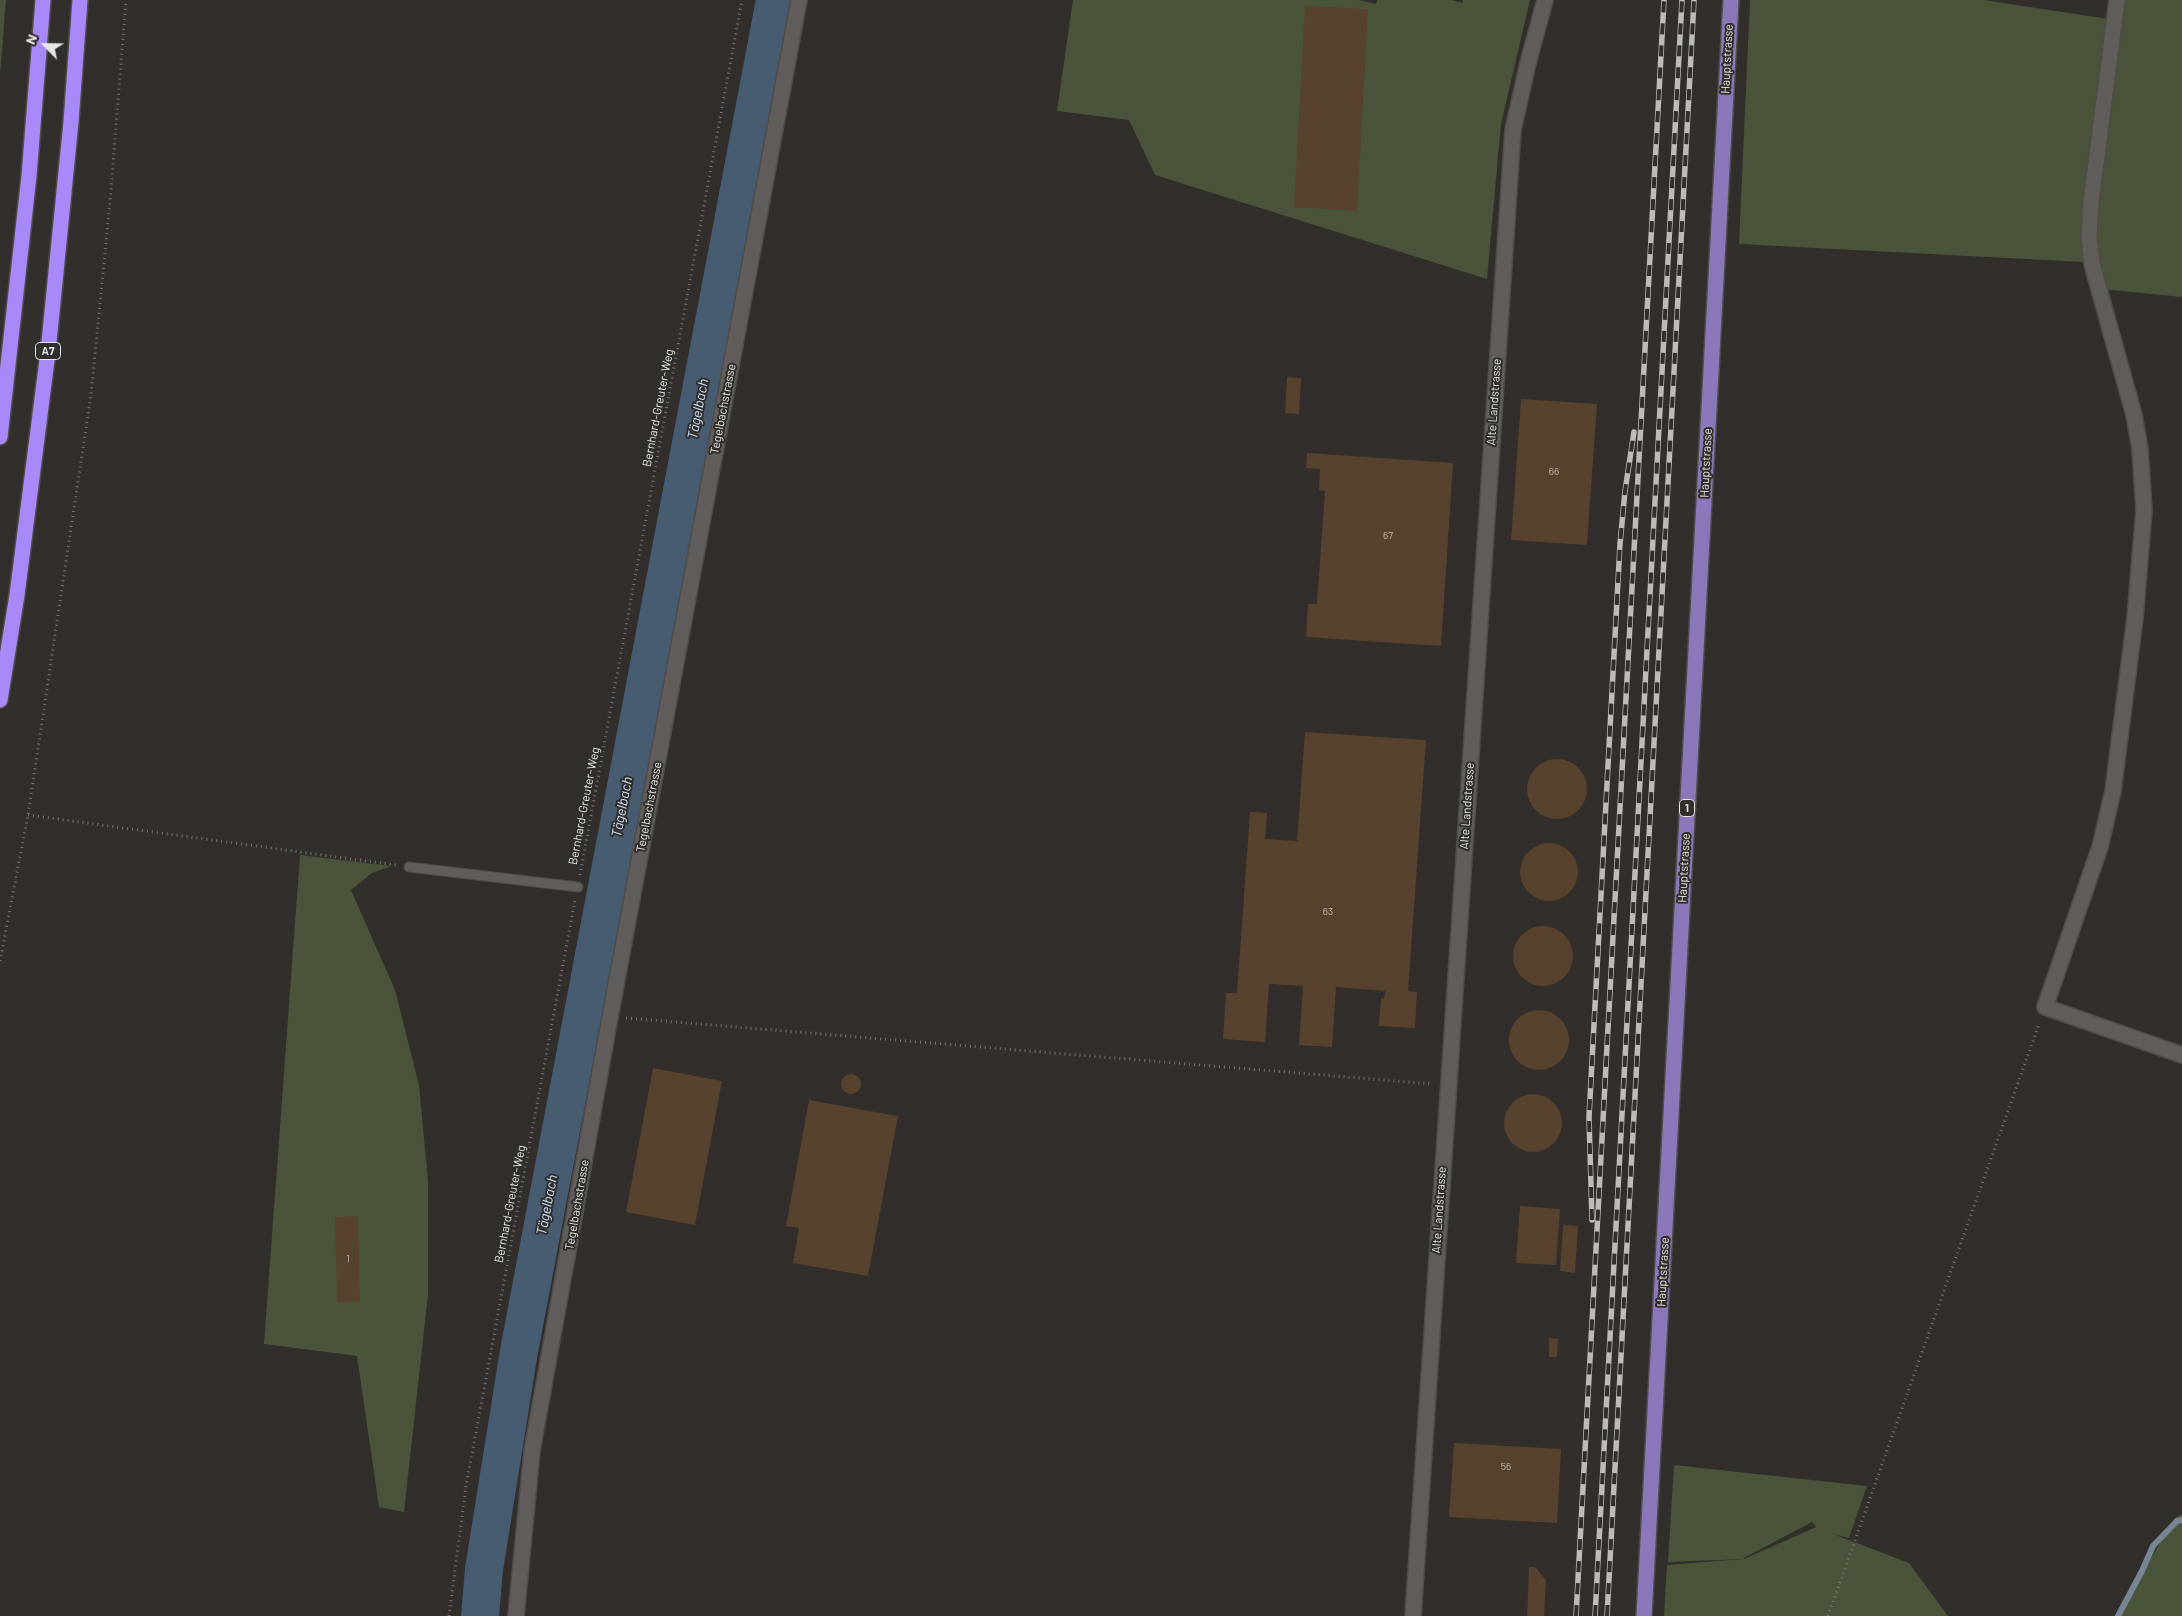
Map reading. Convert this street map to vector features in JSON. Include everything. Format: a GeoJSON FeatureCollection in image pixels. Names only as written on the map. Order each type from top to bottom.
{"type":"FeatureCollection","features":[{"type":"Feature","properties":{"kind":"highway"},"geometry":{"type":"LineString","coordinates":[[0,437],[28,185],[43,0]]}},
{"type":"Feature","properties":{"kind":"highway","name":"A7"},"geometry":{"type":"LineString","coordinates":[[0,700],[18,585],[48,352],[71,122],[80,0]]}},
{"type":"Feature","properties":{"kind":"main road","name":"Hauptstrasse"},"geometry":{"type":"LineString","coordinates":[[1644,1616],[1730,0]]}},
{"type":"Feature","properties":{"kind":"street","name":"Tegelbachstrasse"},"geometry":{"type":"LineString","coordinates":[[516,1616],[532,1452],[610,1017],[799,0]]}},
{"type":"Feature","properties":{"kind":"street","name":"Alte Landstrasse"},"geometry":{"type":"LineString","coordinates":[[1413,1616],[1513,130],[1545,0]]}},
{"type":"Feature","properties":{"kind":"street"},"geometry":{"type":"LineString","coordinates":[[2117,0],[2091,202],[2089,236],[2092,264],[2134,416],[2140,449],[2144,510],[2135,618],[2113,791],[2100,847],[2045,1006],[2182,1056]]}},
{"type":"Feature","properties":{"kind":"lane"},"geometry":{"type":"LineString","coordinates":[[409,867],[578,887]]}},
{"type":"Feature","properties":{"kind":"path"},"geometry":{"type":"LineString","coordinates":[[0,961],[28,815],[91,394],[110,212],[126,0]]}},
{"type":"Feature","properties":{"kind":"path","name":"Bernhard-Greuter-Weg"},"geometry":{"type":"LineString","coordinates":[[449,1616],[466,1486],[742,0]]}},
{"type":"Feature","properties":{"kind":"path"},"geometry":{"type":"LineString","coordinates":[[28,815],[409,867]]}},
{"type":"Feature","properties":{"kind":"path"},"geometry":{"type":"LineString","coordinates":[[1828,1616],[2045,1006]]}},
{"type":"Feature","properties":{"kind":"path"},"geometry":{"type":"LineString","coordinates":[[610,1017],[1448,1085]]}},
{"type":"Feature","properties":{"kind":"green space"},"geometry":{"type":"Polygon","coordinates":[[[0,0],[6,0],[0,74],[0,0]]]}},
{"type":"Feature","properties":{"kind":"green space"},"geometry":{"type":"Polygon","coordinates":[[[1073,0],[1359,0],[1376,4],[1377,0],[1452,0],[1462,3],[1463,0],[1530,0],[1501,124],[1487,279],[1155,175],[1129,120],[1057,111],[1073,0]]]}},
{"type":"Feature","properties":{"kind":"green space"},"geometry":{"type":"Polygon","coordinates":[[[1750,0],[1984,0],[2108,19],[2081,227],[2084,262],[1739,244],[1750,0]]]}},
{"type":"Feature","properties":{"kind":"green space"},"geometry":{"type":"Polygon","coordinates":[[[2122,0],[2182,0],[2182,297],[2102,289],[2093,203],[2122,0]]]}},
{"type":"Feature","properties":{"kind":"green space"},"geometry":{"type":"Polygon","coordinates":[[[300,855],[391,866],[372,873],[351,890],[395,990],[419,1085],[428,1181],[428,1295],[404,1512],[379,1507],[357,1356],[264,1344],[300,855]]]}},
{"type":"Feature","properties":{"kind":"green space"},"geometry":{"type":"Polygon","coordinates":[[[1674,1465],[1867,1486],[1849,1538],[1833,1534],[1909,1563],[1948,1616],[1664,1616],[1667,1565],[1743,1559],[1668,1562],[1674,1465]],[[1812,1522],[1744,1559],[1816,1527],[1812,1522]]]}},
{"type":"Feature","properties":{"kind":"green space"},"geometry":{"type":"Polygon","coordinates":[[[2182,1514],[2182,1616],[2117,1616],[2174,1519],[2182,1514]]]}},
{"type":"Feature","properties":{"kind":"building"},"geometry":{"type":"Polygon","coordinates":[[[1305,6],[1368,9],[1357,211],[1294,207],[1305,6]]]}},
{"type":"Feature","properties":{"kind":"building"},"geometry":{"type":"Polygon","coordinates":[[[1287,377],[1301,378],[1299,414],[1285,413],[1287,377]]]}},
{"type":"Feature","properties":{"kind":"building"},"geometry":{"type":"Polygon","coordinates":[[[1521,399],[1597,404],[1587,545],[1511,540],[1521,399]]]}},
{"type":"Feature","properties":{"kind":"building"},"geometry":{"type":"Polygon","coordinates":[[[1307,453],[1453,463],[1441,646],[1306,637],[1308,604],[1317,604],[1325,491],[1319,490],[1320,469],[1306,468],[1307,453]]]}},
{"type":"Feature","properties":{"kind":"building"},"geometry":{"type":"Polygon","coordinates":[[[1305,732],[1426,740],[1408,991],[1417,992],[1415,1028],[1379,1026],[1381,998],[1384,999],[1385,991],[1336,987],[1332,1047],[1299,1045],[1303,986],[1269,984],[1265,1042],[1223,1039],[1226,993],[1237,993],[1250,812],[1267,813],[1265,839],[1297,841],[1305,732]]]}},
{"type":"Feature","properties":{"kind":"building"},"geometry":{"type":"Polygon","coordinates":[[[1557,759],[1573,764],[1578,768],[1582,773],[1587,789],[1582,805],[1578,810],[1573,814],[1557,819],[1541,814],[1536,810],[1532,805],[1527,789],[1532,773],[1536,768],[1541,764],[1557,759]]]}},
{"type":"Feature","properties":{"kind":"building"},"geometry":{"type":"Polygon","coordinates":[[[1543,843],[1555,843],[1565,847],[1574,856],[1578,878],[1570,893],[1555,901],[1543,901],[1533,897],[1524,888],[1520,878],[1520,866],[1524,856],[1533,847],[1543,843]]]}},
{"type":"Feature","properties":{"kind":"building"},"geometry":{"type":"Polygon","coordinates":[[[1543,926],[1559,931],[1564,935],[1568,940],[1573,956],[1568,972],[1564,977],[1559,981],[1543,986],[1527,981],[1522,977],[1518,972],[1513,956],[1518,940],[1522,935],[1527,931],[1543,926]]]}},
{"type":"Feature","properties":{"kind":"building"},"geometry":{"type":"Polygon","coordinates":[[[1539,1010],[1555,1015],[1560,1019],[1564,1024],[1569,1040],[1564,1056],[1560,1061],[1555,1065],[1539,1070],[1523,1065],[1518,1061],[1514,1056],[1509,1040],[1514,1024],[1518,1019],[1523,1015],[1539,1010]]]}},
{"type":"Feature","properties":{"kind":"building"},"geometry":{"type":"Polygon","coordinates":[[[653,1068],[722,1081],[695,1225],[626,1212],[653,1068]]]}},
{"type":"Feature","properties":{"kind":"building"},"geometry":{"type":"Polygon","coordinates":[[[851,1074],[858,1077],[861,1084],[858,1091],[851,1094],[844,1091],[841,1084],[844,1077],[851,1074]]]}},
{"type":"Feature","properties":{"kind":"building"},"geometry":{"type":"Polygon","coordinates":[[[1527,1094],[1539,1094],[1549,1098],[1558,1107],[1562,1129],[1554,1144],[1539,1152],[1527,1152],[1517,1148],[1508,1139],[1504,1129],[1504,1117],[1508,1107],[1517,1098],[1527,1094]]]}},
{"type":"Feature","properties":{"kind":"building"},"geometry":{"type":"Polygon","coordinates":[[[809,1100],[898,1116],[868,1276],[793,1263],[799,1228],[786,1226],[809,1100]]]}},
{"type":"Feature","properties":{"kind":"building"},"geometry":{"type":"Polygon","coordinates":[[[1520,1206],[1560,1209],[1556,1265],[1516,1263],[1520,1206]]]}},
{"type":"Feature","properties":{"kind":"building"},"geometry":{"type":"Polygon","coordinates":[[[358,1216],[360,1302],[337,1302],[335,1217],[358,1216]]]}},
{"type":"Feature","properties":{"kind":"building"},"geometry":{"type":"Polygon","coordinates":[[[1563,1225],[1578,1226],[1575,1273],[1560,1271],[1563,1225]]]}},
{"type":"Feature","properties":{"kind":"building"},"geometry":{"type":"Polygon","coordinates":[[[1549,1338],[1558,1339],[1557,1357],[1549,1357],[1549,1338]]]}},
{"type":"Feature","properties":{"kind":"building"},"geometry":{"type":"Polygon","coordinates":[[[1454,1443],[1561,1449],[1557,1523],[1449,1517],[1454,1443]]]}},
{"type":"Feature","properties":{"kind":"building"},"geometry":{"type":"Polygon","coordinates":[[[1529,1567],[1535,1567],[1546,1580],[1544,1616],[1527,1616],[1529,1567]]]}},
{"type":"Feature","properties":{"kind":"waterway","name":"Tägelbach"},"geometry":{"type":"LineString","coordinates":[[480,1616],[484,1569],[519,1351],[775,0]]}},
{"type":"Feature","properties":{"kind":"waterway"},"geometry":{"type":"LineString","coordinates":[[2118,1616],[2153,1546],[2177,1521],[2182,1520]]}},
{"type":"Feature","properties":{"kind":"railway"},"geometry":{"type":"LineString","coordinates":[[1576,1616],[1664,0]]}},
{"type":"Feature","properties":{"kind":"railway"},"geometry":{"type":"LineString","coordinates":[[1595,1616],[1682,0]]}},
{"type":"Feature","properties":{"kind":"railway"},"geometry":{"type":"LineString","coordinates":[[1607,1616],[1694,0]]}},
{"type":"Feature","properties":{"kind":"railway"},"geometry":{"type":"LineString","coordinates":[[1592,1220],[1589,1117],[1620,544],[1625,491],[1634,432]]}}]}
